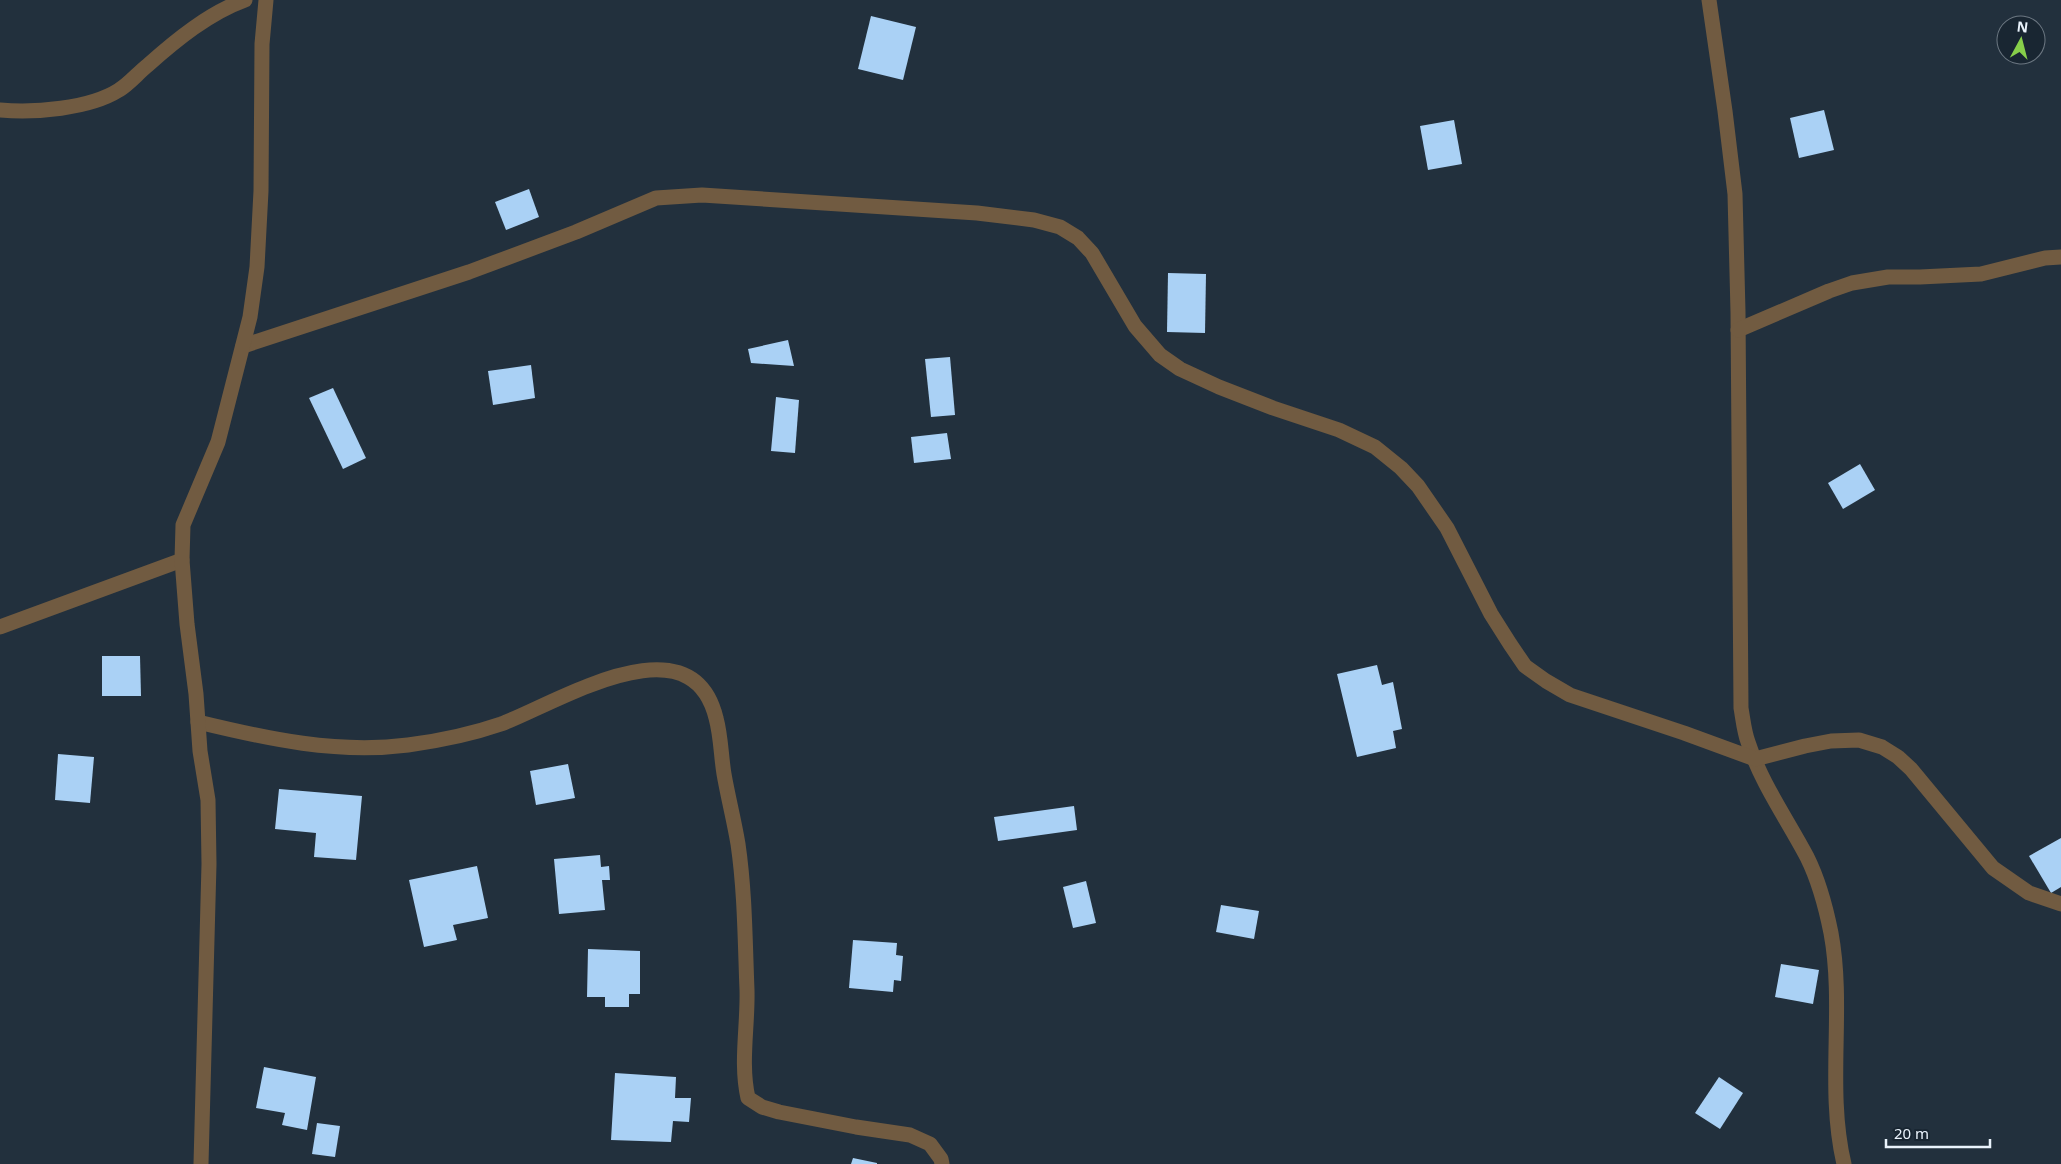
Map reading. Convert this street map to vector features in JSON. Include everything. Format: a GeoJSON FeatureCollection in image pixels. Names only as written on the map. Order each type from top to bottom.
{"type":"FeatureCollection","features":[{"type":"Feature","properties":{"kind":"street"},"geometry":{"type":"LineString","coordinates":[[0,110],[45,110],[102,98],[120,90],[150,63],[210,17],[231,5],[245,0]]}},
{"type":"Feature","properties":{"kind":"street"},"geometry":{"type":"LineString","coordinates":[[201,1164],[209,864],[208,800],[200,751],[182,560],[183,524],[218,442],[250,317],[257,267],[262,135],[262,44],[266,0]]}},
{"type":"Feature","properties":{"kind":"street"},"geometry":{"type":"LineString","coordinates":[[1709,0],[1735,194],[1741,708],[1747,742],[1764,781],[1808,859],[1831,932],[1836,975],[1837,1117],[1844,1164]]}},
{"type":"Feature","properties":{"kind":"street"},"geometry":{"type":"LineString","coordinates":[[244,346],[468,272],[576,232],[656,198],[702,195],[977,213],[1034,220],[1060,227],[1078,238],[1092,253],[1105,272],[1135,326],[1160,355],[1180,369],[1219,387],[1273,408],[1339,430],[1375,447],[1402,468],[1418,486],[1447,528],[1491,614],[1510,644],[1526,666],[1539,676],[1570,695],[1755,759],[1831,741],[1859,740],[1882,747],[1898,756],[1910,768],[1994,868],[2007,880],[2029,893],[2061,904]]}},
{"type":"Feature","properties":{"kind":"street"},"geometry":{"type":"LineString","coordinates":[[1738,330],[1829,291],[1852,284],[1888,277],[1981,274],[2045,258],[2061,257]]}},
{"type":"Feature","properties":{"kind":"street"},"geometry":{"type":"LineString","coordinates":[[0,627],[182,560]]}},
{"type":"Feature","properties":{"kind":"street"},"geometry":{"type":"LineString","coordinates":[[198,722],[265,739],[319,746],[366,748],[409,745],[500,724],[563,695],[604,680],[636,672],[664,670],[682,672],[700,685],[710,700],[716,718],[724,775],[738,844],[744,909],[748,1011],[743,1078],[748,1098],[762,1107],[780,1112],[856,1127],[910,1135],[930,1144],[941,1159],[942,1164]]}},
{"type":"Feature","properties":{"kind":"building"},"geometry":{"type":"Polygon","coordinates":[[[871,16],[916,27],[903,80],[858,69],[871,16]]]}},
{"type":"Feature","properties":{"kind":"building"},"geometry":{"type":"Polygon","coordinates":[[[1824,110],[1834,150],[1799,158],[1790,118],[1824,110]]]}},
{"type":"Feature","properties":{"kind":"building"},"geometry":{"type":"Polygon","coordinates":[[[1454,120],[1462,164],[1428,170],[1420,126],[1454,120]]]}},
{"type":"Feature","properties":{"kind":"building"},"geometry":{"type":"Polygon","coordinates":[[[529,189],[539,217],[506,230],[495,202],[529,189]]]}},
{"type":"Feature","properties":{"kind":"building"},"geometry":{"type":"Polygon","coordinates":[[[1168,273],[1206,274],[1205,333],[1167,332],[1168,273]]]}},
{"type":"Feature","properties":{"kind":"building"},"geometry":{"type":"Polygon","coordinates":[[[788,340],[794,366],[751,363],[748,349],[788,340]]]}},
{"type":"Feature","properties":{"kind":"building"},"geometry":{"type":"Polygon","coordinates":[[[950,357],[955,415],[931,417],[925,359],[950,357]]]}},
{"type":"Feature","properties":{"kind":"building"},"geometry":{"type":"Polygon","coordinates":[[[531,365],[535,398],[493,405],[488,371],[531,365]]]}},
{"type":"Feature","properties":{"kind":"building"},"geometry":{"type":"Polygon","coordinates":[[[333,388],[366,458],[343,469],[309,398],[333,388]]]}},
{"type":"Feature","properties":{"kind":"building"},"geometry":{"type":"Polygon","coordinates":[[[776,397],[799,400],[795,453],[771,451],[776,397]]]}},
{"type":"Feature","properties":{"kind":"building"},"geometry":{"type":"Polygon","coordinates":[[[947,433],[951,459],[914,463],[911,437],[947,433]]]}},
{"type":"Feature","properties":{"kind":"building"},"geometry":{"type":"Polygon","coordinates":[[[1860,464],[1875,490],[1843,509],[1828,483],[1860,464]]]}},
{"type":"Feature","properties":{"kind":"building"},"geometry":{"type":"Polygon","coordinates":[[[102,656],[140,656],[141,696],[102,696],[102,656]]]}},
{"type":"Feature","properties":{"kind":"building"},"geometry":{"type":"Polygon","coordinates":[[[1377,665],[1382,685],[1393,682],[1402,729],[1393,731],[1396,748],[1357,757],[1337,674],[1377,665]]]}},
{"type":"Feature","properties":{"kind":"building"},"geometry":{"type":"Polygon","coordinates":[[[58,754],[94,757],[90,803],[55,800],[58,754]]]}},
{"type":"Feature","properties":{"kind":"building"},"geometry":{"type":"Polygon","coordinates":[[[568,764],[575,798],[536,805],[530,771],[568,764]]]}},
{"type":"Feature","properties":{"kind":"building"},"geometry":{"type":"Polygon","coordinates":[[[279,789],[362,796],[356,860],[314,857],[316,833],[275,829],[279,789]]]}},
{"type":"Feature","properties":{"kind":"building"},"geometry":{"type":"Polygon","coordinates":[[[1074,806],[1077,830],[998,841],[994,817],[1074,806]]]}},
{"type":"Feature","properties":{"kind":"building"},"geometry":{"type":"Polygon","coordinates":[[[2061,838],[2061,887],[2051,893],[2029,856],[2061,838]]]}},
{"type":"Feature","properties":{"kind":"building"},"geometry":{"type":"Polygon","coordinates":[[[600,855],[601,867],[609,866],[610,880],[602,880],[605,910],[559,914],[554,859],[600,855]]]}},
{"type":"Feature","properties":{"kind":"building"},"geometry":{"type":"Polygon","coordinates":[[[477,866],[488,918],[453,925],[457,940],[424,947],[409,880],[477,866]]]}},
{"type":"Feature","properties":{"kind":"building"},"geometry":{"type":"Polygon","coordinates":[[[1086,881],[1096,923],[1073,928],[1063,887],[1086,881]]]}},
{"type":"Feature","properties":{"kind":"building"},"geometry":{"type":"Polygon","coordinates":[[[1221,905],[1259,911],[1254,939],[1216,932],[1221,905]]]}},
{"type":"Feature","properties":{"kind":"building"},"geometry":{"type":"Polygon","coordinates":[[[853,940],[897,943],[896,955],[903,956],[901,981],[894,980],[893,992],[849,988],[853,940]]]}},
{"type":"Feature","properties":{"kind":"building"},"geometry":{"type":"Polygon","coordinates":[[[588,949],[640,951],[640,994],[629,994],[629,1007],[605,1007],[605,997],[587,997],[588,949]]]}},
{"type":"Feature","properties":{"kind":"building"},"geometry":{"type":"Polygon","coordinates":[[[1781,964],[1819,970],[1813,1004],[1775,997],[1781,964]]]}},
{"type":"Feature","properties":{"kind":"building"},"geometry":{"type":"Polygon","coordinates":[[[264,1067],[316,1077],[307,1130],[282,1125],[285,1113],[256,1108],[264,1067]]]}},
{"type":"Feature","properties":{"kind":"building"},"geometry":{"type":"Polygon","coordinates":[[[615,1073],[676,1077],[675,1098],[691,1098],[689,1122],[673,1121],[671,1142],[611,1140],[615,1073]]]}},
{"type":"Feature","properties":{"kind":"building"},"geometry":{"type":"Polygon","coordinates":[[[1719,1077],[1743,1093],[1720,1129],[1695,1113],[1719,1077]]]}},
{"type":"Feature","properties":{"kind":"building"},"geometry":{"type":"Polygon","coordinates":[[[317,1123],[340,1126],[335,1157],[312,1154],[317,1123]]]}},
{"type":"Feature","properties":{"kind":"building"},"geometry":{"type":"Polygon","coordinates":[[[853,1158],[877,1163],[877,1164],[851,1164],[853,1158]]]}}]}
